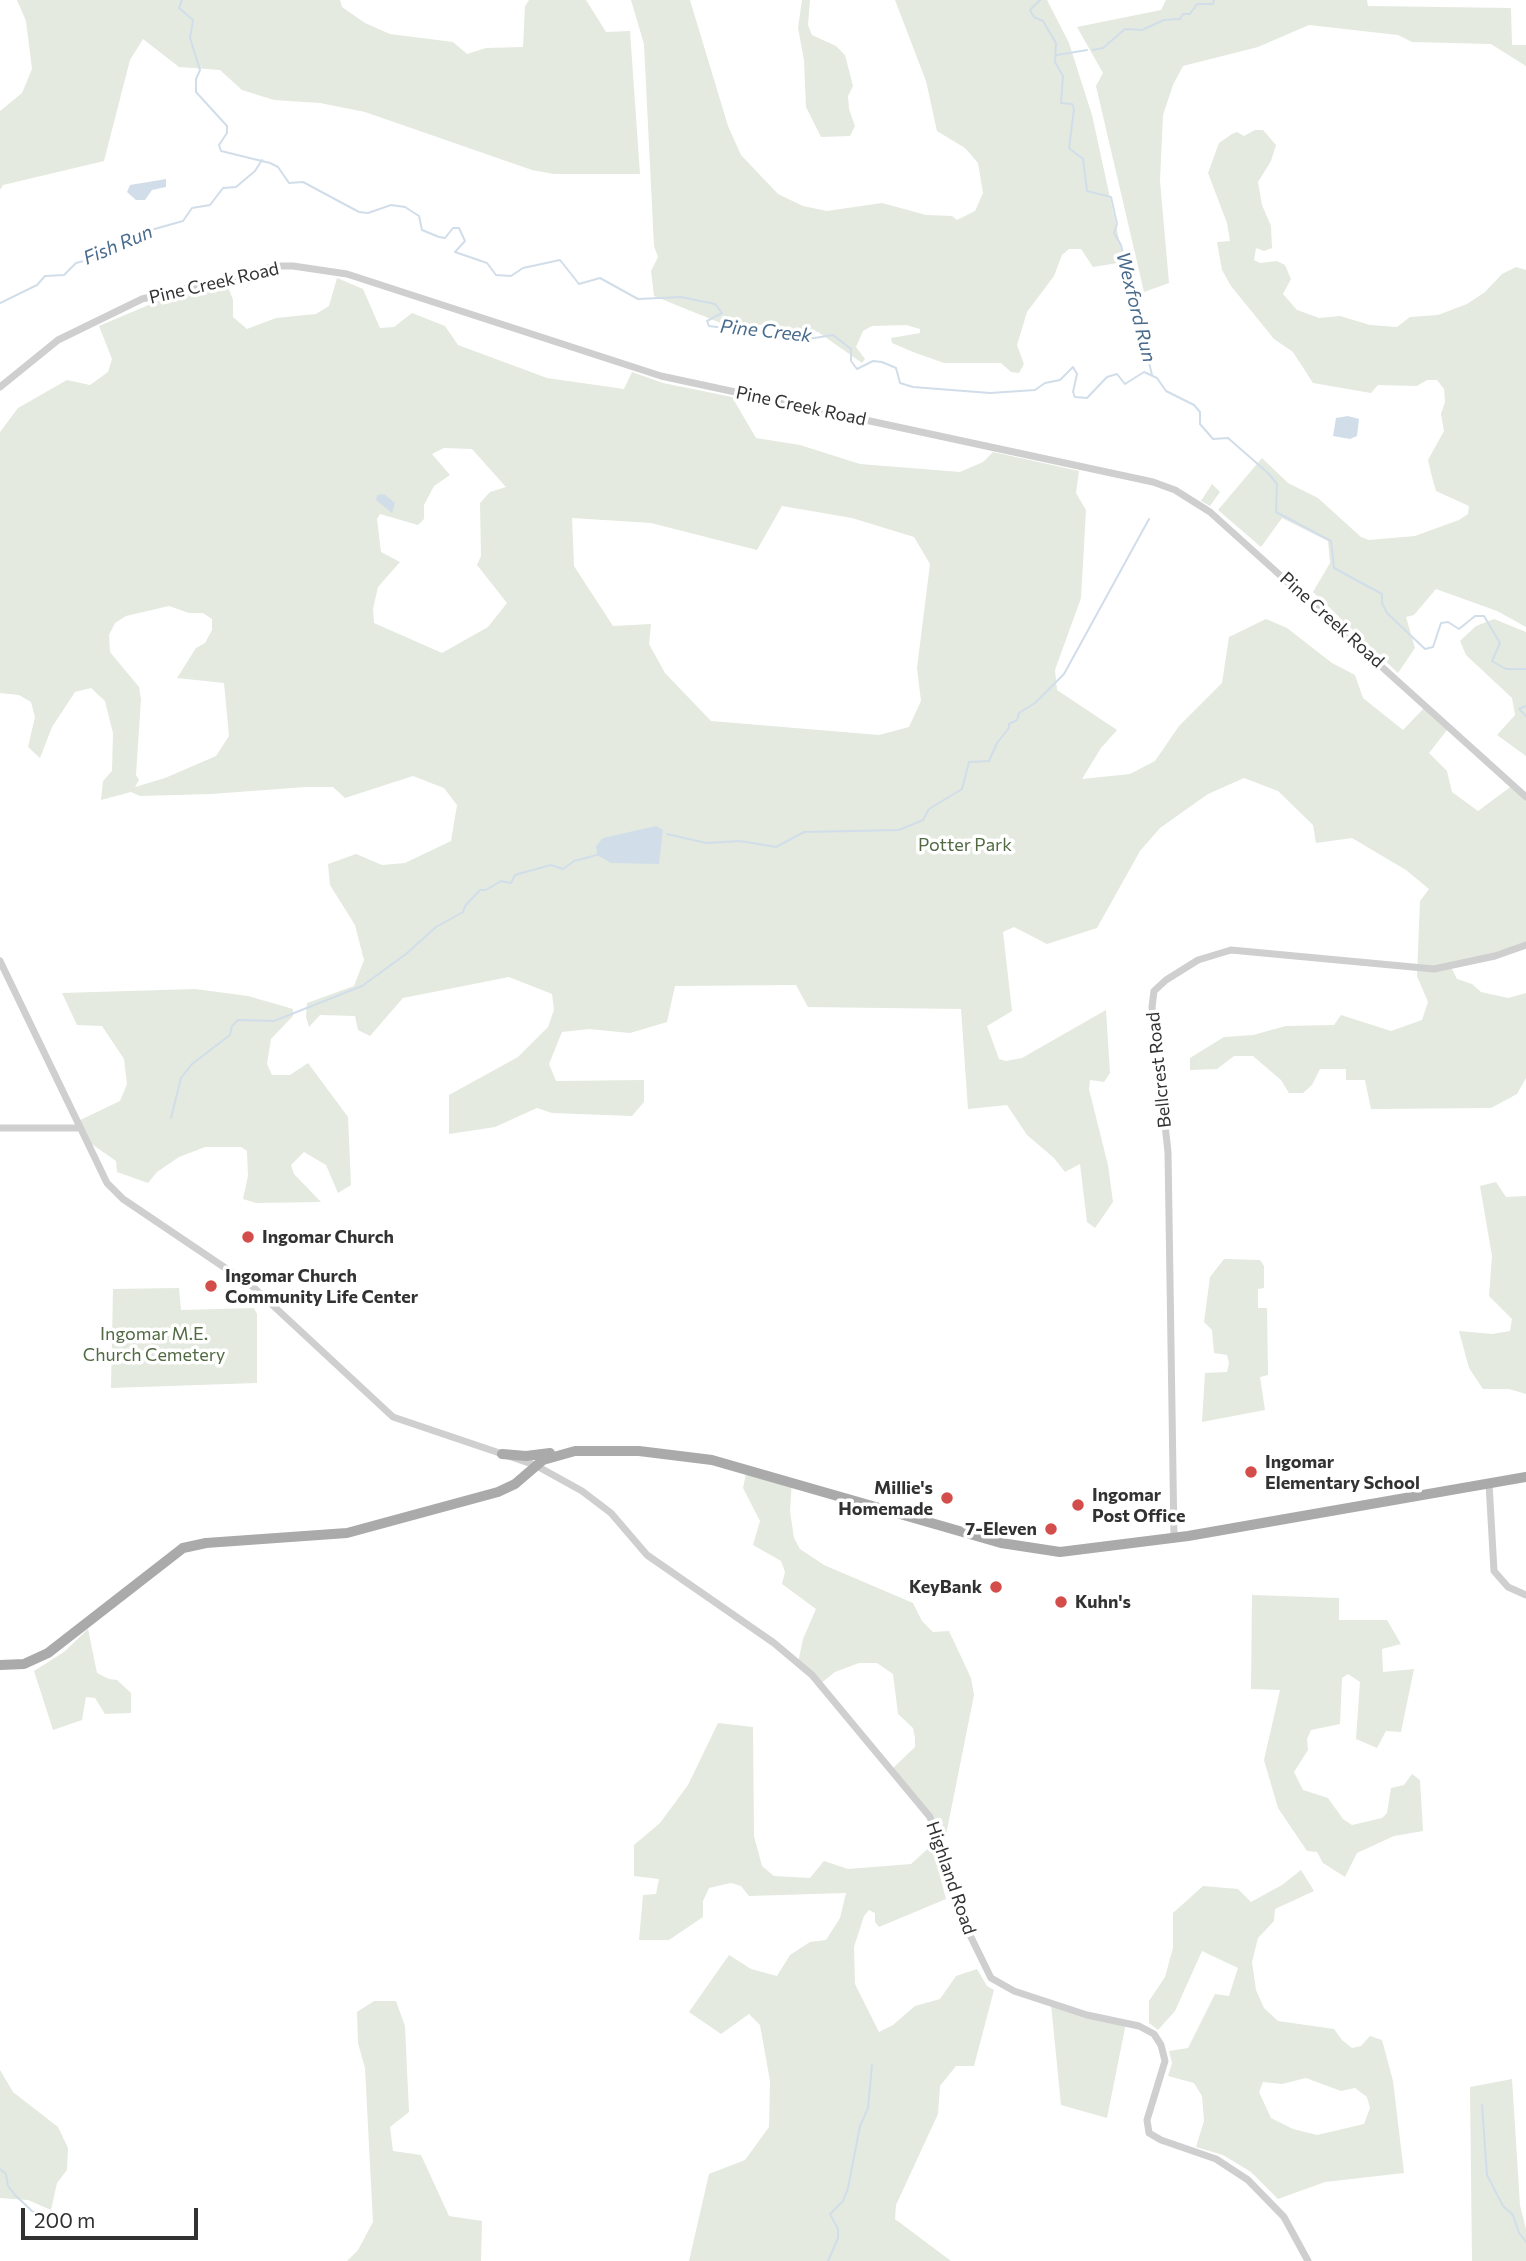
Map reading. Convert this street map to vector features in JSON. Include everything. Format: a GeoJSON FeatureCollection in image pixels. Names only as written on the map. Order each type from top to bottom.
{"type":"FeatureCollection","features":[{"type":"Feature","properties":{"kind":"main road"},"geometry":{"type":"LineString","coordinates":[[502,1454],[532,1456],[564,1452],[631,1451],[712,1460],[1000,1544],[1034,1550],[1084,1551],[1174,1538],[1526,1477]]}},
{"type":"Feature","properties":{"kind":"main road"},"geometry":{"type":"LineString","coordinates":[[0,1665],[24,1664],[48,1653],[183,1548],[206,1543],[347,1533],[498,1492],[519,1480],[535,1465],[564,1452]]}},
{"type":"Feature","properties":{"kind":"street","name":"Pine Creek Road"},"geometry":{"type":"LineString","coordinates":[[0,387],[58,340],[142,299],[277,266],[293,265],[347,274],[661,376],[1153,482],[1175,490],[1210,512],[1526,797]]}},
{"type":"Feature","properties":{"kind":"street","name":"Bellcrest Road"},"geometry":{"type":"LineString","coordinates":[[1174,1538],[1168,1152],[1152,1007],[1154,991],[1198,960],[1231,950],[1434,968],[1496,956],[1526,945]]}},
{"type":"Feature","properties":{"kind":"street"},"geometry":{"type":"LineString","coordinates":[[0,961],[102,1176],[123,1199],[252,1286],[385,1412],[408,1424],[535,1465]]}},
{"type":"Feature","properties":{"kind":"street"},"geometry":{"type":"LineString","coordinates":[[0,1128],[79,1128]]}},
{"type":"Feature","properties":{"kind":"street","name":"Highland Road"},"geometry":{"type":"LineString","coordinates":[[535,1465],[605,1507],[648,1555],[774,1643],[812,1675],[930,1817],[968,1931],[991,1978],[1014,1991],[1077,2012],[1139,2026],[1154,2035],[1161,2045],[1166,2061],[1147,2120],[1149,2133],[1161,2140],[1216,2159],[1248,2180],[1284,2217],[1308,2261]]}},
{"type":"Feature","properties":{"kind":"street"},"geometry":{"type":"LineString","coordinates":[[1489,1483],[1494,1571],[1508,1587],[1526,1595]]}},
{"type":"Feature","properties":{"kind":"green space"},"geometry":{"type":"Polygon","coordinates":[[[17,0],[340,0],[342,7],[365,23],[390,34],[453,42],[467,54],[486,48],[523,47],[525,6],[529,0],[586,0],[606,32],[630,31],[640,174],[554,174],[532,170],[365,112],[320,103],[274,100],[242,90],[220,70],[179,67],[143,39],[130,60],[104,161],[3,185],[0,190],[0,111],[22,93],[32,69],[26,21],[17,0]]]}},
{"type":"Feature","properties":{"kind":"green space"},"geometry":{"type":"Polygon","coordinates":[[[631,0],[690,0],[728,126],[741,155],[778,194],[803,206],[827,211],[882,203],[926,215],[952,216],[957,220],[975,211],[983,193],[978,163],[965,148],[937,131],[926,81],[895,0],[1047,0],[1069,43],[1092,115],[1124,262],[1093,267],[1081,249],[1069,249],[1062,255],[1054,276],[1027,312],[1017,345],[1024,364],[1019,373],[1011,372],[1001,363],[944,363],[892,343],[891,338],[920,333],[920,329],[906,325],[872,326],[863,331],[856,347],[865,359],[862,363],[818,332],[762,325],[728,326],[654,296],[651,271],[658,257],[654,246],[644,44],[631,0]]]}},
{"type":"Feature","properties":{"kind":"green space"},"geometry":{"type":"Polygon","coordinates":[[[802,0],[810,0],[808,25],[812,35],[836,46],[845,55],[853,86],[848,96],[855,126],[850,136],[821,137],[806,107],[804,60],[798,28],[802,0]]]}},
{"type":"Feature","properties":{"kind":"green space"},"geometry":{"type":"Polygon","coordinates":[[[1166,0],[1367,0],[1368,6],[1511,8],[1512,45],[1526,45],[1526,66],[1491,44],[1412,42],[1398,35],[1309,25],[1258,47],[1183,66],[1163,115],[1160,181],[1169,283],[1144,292],[1096,86],[1103,73],[1077,27],[1161,10],[1166,0]]]}},
{"type":"Feature","properties":{"kind":"green space"},"geometry":{"type":"Polygon","coordinates":[[[1255,130],[1263,130],[1276,145],[1271,161],[1258,182],[1262,205],[1271,226],[1272,248],[1264,251],[1256,248],[1254,260],[1260,263],[1277,261],[1285,265],[1291,279],[1283,294],[1297,310],[1319,318],[1340,316],[1370,325],[1397,327],[1410,317],[1438,315],[1467,304],[1485,292],[1502,274],[1516,267],[1526,270],[1526,627],[1497,611],[1436,589],[1414,615],[1406,617],[1415,648],[1398,673],[1313,592],[1330,563],[1328,541],[1282,518],[1261,547],[1218,510],[1262,458],[1288,483],[1318,498],[1361,537],[1369,540],[1415,536],[1459,520],[1468,514],[1469,506],[1436,491],[1432,477],[1428,460],[1444,431],[1441,414],[1445,402],[1444,389],[1437,380],[1427,380],[1417,386],[1378,385],[1371,393],[1313,383],[1293,352],[1274,339],[1231,286],[1222,270],[1217,242],[1230,241],[1227,223],[1208,173],[1219,143],[1237,132],[1244,136],[1255,130]]]}},
{"type":"Feature","properties":{"kind":"green space","name":"Potter Park"},"geometry":{"type":"Polygon","coordinates":[[[337,278],[363,289],[380,328],[394,327],[412,313],[445,326],[458,345],[547,378],[624,389],[632,372],[663,383],[732,397],[756,438],[800,445],[860,464],[960,472],[983,462],[993,452],[1079,471],[1076,493],[1086,510],[1081,598],[1055,670],[1057,690],[1117,730],[1101,748],[1082,779],[1130,774],[1155,761],[1179,726],[1222,683],[1229,637],[1266,619],[1287,628],[1332,663],[1355,675],[1363,698],[1403,730],[1424,708],[1447,730],[1429,753],[1447,771],[1452,792],[1478,811],[1513,785],[1526,797],[1526,945],[1451,967],[1457,979],[1472,984],[1481,992],[1508,998],[1526,993],[1526,1078],[1517,1094],[1491,1108],[1371,1109],[1365,1080],[1346,1080],[1346,1069],[1320,1069],[1312,1085],[1303,1093],[1289,1093],[1281,1080],[1253,1056],[1234,1056],[1217,1069],[1190,1070],[1190,1058],[1224,1037],[1253,1035],[1286,1026],[1334,1025],[1341,1015],[1391,1031],[1422,1020],[1428,1002],[1417,976],[1420,901],[1429,889],[1406,870],[1352,838],[1316,843],[1313,825],[1278,791],[1244,778],[1208,794],[1160,828],[1140,851],[1097,928],[1047,944],[1014,927],[1003,932],[1012,1011],[987,1026],[999,1059],[1006,1061],[1022,1058],[1106,1010],[1110,1073],[1104,1082],[1090,1080],[1089,1089],[1108,1165],[1113,1202],[1095,1228],[1087,1222],[1080,1164],[1065,1172],[1054,1158],[1027,1135],[1007,1105],[968,1109],[961,1009],[808,1007],[796,985],[675,986],[667,1022],[630,1033],[589,1029],[562,1032],[549,1064],[556,1081],[644,1080],[644,1102],[632,1116],[552,1113],[537,1108],[495,1127],[449,1134],[449,1095],[518,1057],[548,1027],[554,1010],[552,994],[509,977],[403,998],[370,1036],[358,1030],[355,1016],[320,1015],[309,1027],[306,1017],[307,1003],[354,986],[364,960],[355,925],[330,885],[328,864],[356,854],[382,865],[405,863],[451,841],[457,805],[444,788],[413,776],[345,798],[333,787],[306,787],[211,794],[140,796],[131,792],[101,800],[103,781],[112,771],[113,733],[105,701],[91,688],[75,692],[52,727],[40,758],[28,747],[35,717],[31,702],[19,695],[0,693],[0,432],[18,408],[67,380],[90,385],[108,372],[112,359],[99,326],[158,301],[227,284],[233,300],[233,317],[247,329],[276,318],[316,314],[329,306],[337,278]],[[444,448],[432,454],[450,475],[434,486],[424,505],[424,519],[418,525],[380,514],[377,519],[381,552],[400,562],[378,587],[373,609],[374,623],[442,653],[488,627],[507,603],[477,565],[481,556],[480,503],[490,492],[506,487],[472,449],[444,448]],[[782,506],[757,550],[651,523],[572,518],[574,566],[613,626],[651,624],[649,644],[665,673],[711,721],[879,735],[909,727],[921,701],[917,668],[930,564],[914,537],[852,518],[782,506]],[[169,606],[126,616],[115,623],[109,635],[110,652],[139,687],[141,699],[136,775],[139,780],[135,787],[165,778],[216,756],[229,736],[224,683],[177,678],[196,648],[205,643],[212,630],[212,619],[203,613],[189,613],[169,606]]]}},
{"type":"Feature","properties":{"kind":"green space"},"geometry":{"type":"Polygon","coordinates":[[[1212,484],[1220,492],[1210,506],[1201,501],[1212,484]]]}},
{"type":"Feature","properties":{"kind":"green space"},"geometry":{"type":"Polygon","coordinates":[[[1494,619],[1526,632],[1526,756],[1497,735],[1515,715],[1512,698],[1466,655],[1460,641],[1476,626],[1494,619]]]}},
{"type":"Feature","properties":{"kind":"green space"},"geometry":{"type":"Polygon","coordinates":[[[195,989],[248,996],[293,1009],[293,1016],[271,1039],[267,1064],[272,1075],[290,1075],[308,1063],[348,1117],[351,1185],[338,1193],[326,1165],[304,1152],[291,1165],[294,1174],[321,1202],[256,1203],[243,1199],[248,1176],[247,1151],[241,1147],[205,1147],[179,1157],[157,1172],[148,1183],[117,1172],[116,1161],[83,1138],[76,1122],[120,1101],[127,1084],[124,1059],[102,1026],[77,1025],[62,993],[195,989]]]}},
{"type":"Feature","properties":{"kind":"green space"},"geometry":{"type":"Polygon","coordinates":[[[1496,1182],[1506,1197],[1526,1196],[1526,1394],[1509,1389],[1483,1389],[1469,1368],[1459,1331],[1492,1334],[1510,1331],[1512,1319],[1489,1296],[1492,1256],[1480,1186],[1496,1182]]]}},
{"type":"Feature","properties":{"kind":"green space"},"geometry":{"type":"Polygon","coordinates":[[[1224,1259],[1260,1260],[1264,1266],[1264,1288],[1258,1289],[1258,1308],[1267,1308],[1268,1375],[1260,1377],[1265,1410],[1202,1422],[1205,1373],[1227,1372],[1229,1363],[1227,1355],[1214,1353],[1212,1330],[1204,1322],[1210,1277],[1224,1259]]]}},
{"type":"Feature","properties":{"kind":"green space","name":"Ingomar M.E. Church Cemetery"},"geometry":{"type":"Polygon","coordinates":[[[179,1288],[181,1310],[254,1308],[257,1314],[257,1383],[111,1388],[113,1289],[179,1288]]]}},
{"type":"Feature","properties":{"kind":"green space"},"geometry":{"type":"Polygon","coordinates":[[[747,1469],[792,1481],[790,1511],[794,1538],[800,1549],[824,1565],[913,1603],[922,1621],[933,1632],[949,1631],[971,1678],[974,1695],[943,1850],[937,1831],[892,1769],[915,1747],[913,1728],[898,1714],[893,1674],[877,1663],[859,1663],[835,1672],[820,1684],[798,1663],[803,1639],[816,1609],[782,1584],[785,1572],[781,1561],[753,1545],[760,1521],[743,1488],[747,1469]]]}},
{"type":"Feature","properties":{"kind":"green space"},"geometry":{"type":"Polygon","coordinates":[[[1252,1595],[1339,1598],[1339,1620],[1387,1620],[1401,1644],[1382,1649],[1383,1672],[1414,1669],[1401,1732],[1386,1731],[1377,1748],[1356,1739],[1360,1682],[1348,1674],[1342,1678],[1340,1724],[1311,1730],[1307,1739],[1308,1750],[1294,1772],[1303,1790],[1328,1798],[1343,1819],[1352,1825],[1382,1818],[1387,1813],[1391,1788],[1404,1785],[1412,1774],[1420,1780],[1423,1831],[1394,1836],[1357,1853],[1345,1877],[1323,1863],[1317,1852],[1307,1851],[1278,1808],[1264,1760],[1280,1690],[1251,1689],[1252,1595]]]}},
{"type":"Feature","properties":{"kind":"green space"},"geometry":{"type":"Polygon","coordinates":[[[88,1629],[97,1673],[117,1680],[131,1693],[131,1713],[105,1714],[95,1698],[86,1697],[82,1720],[53,1730],[34,1671],[64,1652],[88,1629]]]}},
{"type":"Feature","properties":{"kind":"green space"},"geometry":{"type":"Polygon","coordinates":[[[718,1723],[753,1727],[754,1836],[762,1866],[774,1876],[810,1878],[824,1861],[848,1869],[911,1864],[932,1845],[946,1899],[879,1927],[875,1922],[875,1913],[869,1910],[864,1916],[854,1947],[855,1984],[879,2032],[893,2025],[915,2006],[940,1999],[956,1976],[977,1969],[987,1986],[994,1990],[974,2066],[956,2066],[940,2086],[938,2114],[896,2205],[895,2219],[951,2261],[689,2261],[709,2174],[745,2160],[769,2127],[770,2081],[760,2025],[749,2014],[721,2034],[689,2012],[729,1955],[751,1969],[777,1976],[790,1955],[810,1942],[826,1940],[840,1918],[846,1893],[749,1896],[741,1886],[731,1883],[709,1888],[703,1901],[703,1917],[669,1940],[639,1940],[643,1895],[656,1894],[659,1879],[634,1876],[634,1845],[660,1823],[688,1785],[718,1723]]]}},
{"type":"Feature","properties":{"kind":"green space"},"geometry":{"type":"Polygon","coordinates":[[[1301,1870],[1314,1891],[1275,1909],[1274,1921],[1258,1938],[1252,1962],[1256,1990],[1264,2008],[1278,2021],[1334,2029],[1352,2048],[1361,2046],[1370,2036],[1382,2040],[1393,2081],[1404,2173],[1325,2182],[1278,2199],[1251,2172],[1223,2155],[1196,2147],[1204,2121],[1202,2096],[1194,2083],[1168,2076],[1172,2063],[1169,2051],[1188,2048],[1215,1994],[1229,1996],[1238,1968],[1202,1951],[1175,2011],[1158,2030],[1149,2023],[1149,2001],[1165,1977],[1173,1948],[1173,1913],[1203,1886],[1238,1889],[1251,1902],[1282,1885],[1301,1870]],[[1306,2078],[1282,2084],[1263,2082],[1259,2092],[1271,2118],[1293,2129],[1317,2135],[1364,2124],[1370,2108],[1367,2097],[1355,2088],[1341,2091],[1306,2078]]]}},
{"type":"Feature","properties":{"kind":"green space"},"geometry":{"type":"Polygon","coordinates":[[[374,2001],[396,2001],[405,2026],[409,2112],[390,2127],[393,2151],[421,2155],[449,2216],[482,2221],[481,2261],[347,2261],[358,2250],[373,2222],[365,2068],[358,2043],[357,2012],[374,2001]]]}},
{"type":"Feature","properties":{"kind":"green space"},"geometry":{"type":"Polygon","coordinates":[[[1051,2004],[1126,2023],[1107,2118],[1061,2105],[1051,2004]]]}},
{"type":"Feature","properties":{"kind":"green space"},"geometry":{"type":"Polygon","coordinates":[[[0,2070],[13,2092],[58,2127],[68,2148],[67,2170],[57,2183],[51,2210],[28,2200],[0,2198],[0,2070]]]}},
{"type":"Feature","properties":{"kind":"green space"},"geometry":{"type":"Polygon","coordinates":[[[1512,2079],[1520,2205],[1526,2229],[1526,2261],[1472,2261],[1470,2087],[1512,2079]]]}},
{"type":"Feature","properties":{"kind":"shaded area"},"geometry":{"type":"Polygon","coordinates":[[[166,179],[166,187],[152,190],[145,200],[136,200],[127,192],[130,185],[166,179]]]}},
{"type":"Feature","properties":{"kind":"shaded area"},"geometry":{"type":"Polygon","coordinates":[[[1348,416],[1359,419],[1357,436],[1350,439],[1333,436],[1336,418],[1348,416]]]}},
{"type":"Feature","properties":{"kind":"shaded area"},"geometry":{"type":"Polygon","coordinates":[[[384,494],[395,503],[392,513],[376,500],[377,495],[384,494]]]}},
{"type":"Feature","properties":{"kind":"shaded area"},"geometry":{"type":"Polygon","coordinates":[[[656,826],[663,830],[659,864],[611,863],[597,855],[596,846],[603,838],[656,826]]]}},
{"type":"Feature","properties":{"kind":"waterway","name":"Pine Creek"},"geometry":{"type":"LineString","coordinates":[[182,0],[179,8],[193,20],[190,38],[200,70],[196,79],[196,92],[227,126],[227,133],[219,145],[221,151],[270,163],[278,167],[289,183],[303,182],[359,212],[368,213],[391,205],[405,207],[419,216],[422,230],[439,237],[445,238],[453,228],[459,228],[465,241],[455,252],[487,263],[496,275],[511,276],[523,268],[560,260],[579,284],[600,278],[638,299],[681,297],[715,304],[722,313],[707,321],[709,326],[808,339],[833,335],[851,349],[851,361],[857,369],[873,361],[882,362],[896,368],[900,383],[913,387],[990,393],[1035,390],[1045,383],[1060,380],[1073,367],[1077,374],[1073,392],[1075,397],[1087,398],[1107,377],[1117,374],[1125,384],[1144,372],[1157,378],[1166,391],[1194,405],[1200,412],[1200,424],[1213,439],[1228,438],[1268,473],[1277,484],[1276,512],[1331,541],[1334,568],[1382,594],[1382,603],[1387,613],[1425,649],[1433,647],[1441,623],[1448,622],[1459,629],[1475,616],[1484,616],[1500,643],[1492,661],[1506,669],[1526,669]]}},
{"type":"Feature","properties":{"kind":"waterway","name":"Wexford Run"},"geometry":{"type":"LineString","coordinates":[[1040,0],[1030,10],[1034,17],[1043,21],[1056,43],[1055,62],[1063,76],[1061,103],[1072,104],[1074,109],[1069,148],[1083,159],[1087,191],[1111,197],[1117,224],[1114,233],[1121,245],[1152,375]]}},
{"type":"Feature","properties":{"kind":"waterway"},"geometry":{"type":"LineString","coordinates":[[1093,50],[1103,48],[1125,29],[1142,30],[1164,20],[1180,19],[1183,14],[1190,14],[1197,4],[1213,4],[1214,0]]}},
{"type":"Feature","properties":{"kind":"waterway"},"geometry":{"type":"LineString","coordinates":[[1057,55],[1087,50]]}},
{"type":"Feature","properties":{"kind":"waterway","name":"Fish Run"},"geometry":{"type":"LineString","coordinates":[[0,303],[37,285],[45,276],[64,275],[76,263],[92,259],[133,235],[183,221],[192,208],[210,205],[223,188],[236,187],[255,171],[262,160]]}},
{"type":"Feature","properties":{"kind":"waterway"},"geometry":{"type":"LineString","coordinates":[[667,834],[706,843],[740,841],[776,847],[804,832],[899,830],[923,820],[929,809],[962,789],[969,762],[989,761],[1009,724],[1017,720],[1019,713],[1035,703],[1064,674],[1149,519]]}},
{"type":"Feature","properties":{"kind":"waterway","name":"Pine Creek"},"geometry":{"type":"LineString","coordinates":[[1526,706],[1519,709],[1526,716]]}},
{"type":"Feature","properties":{"kind":"waterway"},"geometry":{"type":"LineString","coordinates":[[171,1118],[181,1078],[192,1064],[230,1035],[232,1026],[238,1020],[274,1021],[362,986],[406,954],[436,927],[463,912],[480,890],[486,890],[501,881],[511,883],[515,875],[551,865],[563,869],[574,861],[597,855]]}},
{"type":"Feature","properties":{"kind":"waterway"},"geometry":{"type":"LineString","coordinates":[[828,2261],[838,2238],[838,2229],[830,2214],[843,2201],[848,2188],[860,2126],[868,2108],[872,2065]]}},
{"type":"Feature","properties":{"kind":"waterway"},"geometry":{"type":"LineString","coordinates":[[1482,2105],[1487,2175],[1503,2206],[1513,2215],[1519,2233],[1526,2242]]}},
{"type":"Feature","properties":{"kind":"waterway"},"geometry":{"type":"LineString","coordinates":[[0,2169],[6,2174],[8,2186],[15,2195],[56,2228]]}},
{"type":"Feature","properties":{"kind":"place","name":"Ingomar Church"},"geometry":{"type":"Point","coordinates":[248,1237]}},
{"type":"Feature","properties":{"kind":"place","name":"Ingomar Church Community Life Center"},"geometry":{"type":"Point","coordinates":[211,1286]}},
{"type":"Feature","properties":{"kind":"place","name":"Ingomar Elementary School"},"geometry":{"type":"Point","coordinates":[1251,1472]}},
{"type":"Feature","properties":{"kind":"place","name":"Millie's Homemade"},"geometry":{"type":"Point","coordinates":[947,1498]}},
{"type":"Feature","properties":{"kind":"place","name":"Ingomar Post Office"},"geometry":{"type":"Point","coordinates":[1078,1505]}},
{"type":"Feature","properties":{"kind":"place","name":"7-Eleven"},"geometry":{"type":"Point","coordinates":[1051,1529]}},
{"type":"Feature","properties":{"kind":"place","name":"KeyBank"},"geometry":{"type":"Point","coordinates":[996,1587]}},
{"type":"Feature","properties":{"kind":"place","name":"Kuhn's"},"geometry":{"type":"Point","coordinates":[1061,1602]}}]}
